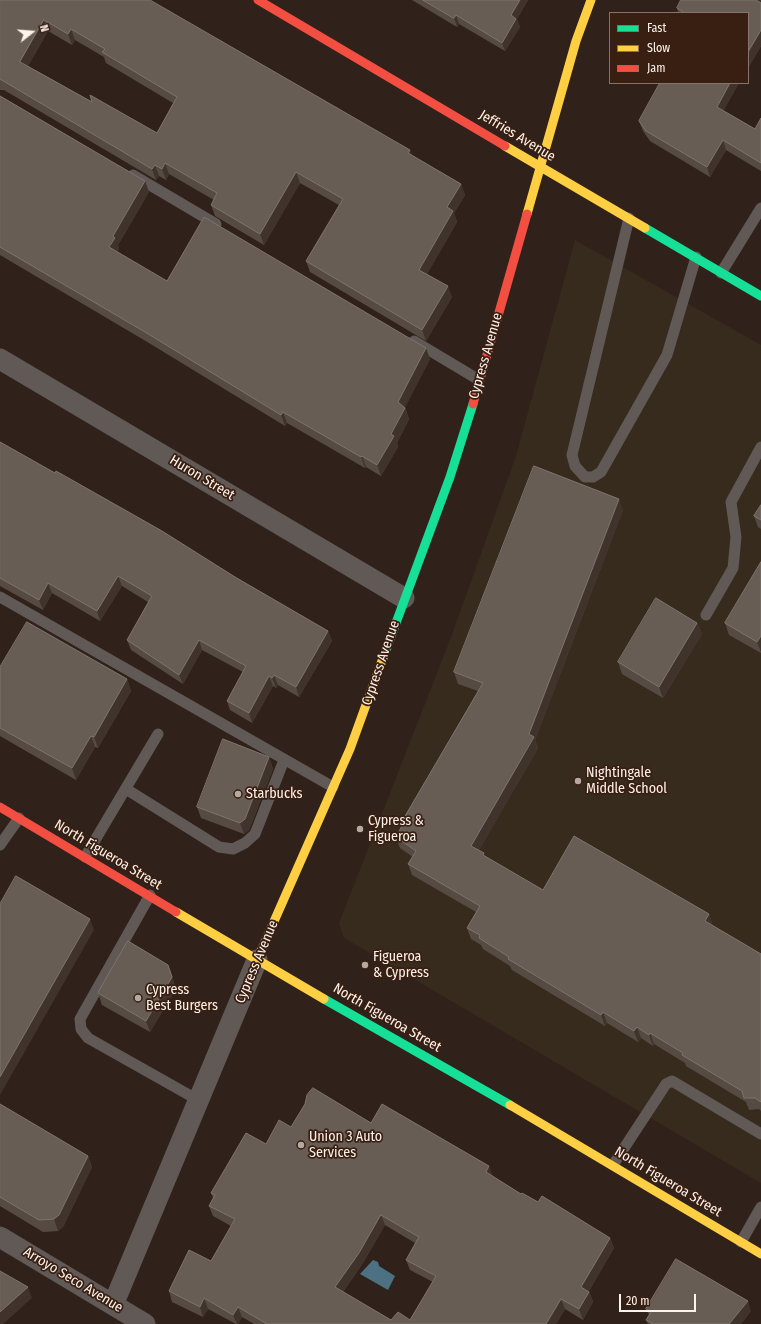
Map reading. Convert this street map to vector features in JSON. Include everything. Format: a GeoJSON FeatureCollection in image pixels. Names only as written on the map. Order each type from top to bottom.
{"type":"FeatureCollection","features":[{"type":"Feature","properties":{"kind":"street","name":"Jeffries Avenue"},"geometry":{"type":"LineString","coordinates":[[258,0],[761,296]]}},
{"type":"Feature","properties":{"kind":"street","name":"Cypress Avenue"},"geometry":{"type":"LineString","coordinates":[[113,1305],[257,960],[359,725],[404,598],[450,477],[480,380],[576,41],[591,0]]}},
{"type":"Feature","properties":{"kind":"street","name":"Huron Street"},"geometry":{"type":"LineString","coordinates":[[0,359],[404,598]]}},
{"type":"Feature","properties":{"kind":"street","name":"North Figueroa Street"},"geometry":{"type":"LineString","coordinates":[[0,807],[257,960],[613,1165],[761,1254]]}},
{"type":"Feature","properties":{"kind":"street","name":"Arroyo Seco Avenue"},"geometry":{"type":"LineString","coordinates":[[0,1237],[145,1324]]}},
{"type":"Feature","properties":{"kind":"lane"},"geometry":{"type":"LineString","coordinates":[[123,169],[226,230]]}},
{"type":"Feature","properties":{"kind":"lane"},"geometry":{"type":"LineString","coordinates":[[721,273],[761,208]]}},
{"type":"Feature","properties":{"kind":"lane"},"geometry":{"type":"LineString","coordinates":[[629,218],[572,454],[575,466],[585,477],[593,477],[601,472],[667,355],[696,257]]}},
{"type":"Feature","properties":{"kind":"lane"},"geometry":{"type":"LineString","coordinates":[[404,336],[480,380]]}},
{"type":"Feature","properties":{"kind":"lane"},"geometry":{"type":"LineString","coordinates":[[706,615],[733,568],[736,537],[731,502],[761,447]]}},
{"type":"Feature","properties":{"kind":"lane"},"geometry":{"type":"LineString","coordinates":[[0,597],[333,787]]}},
{"type":"Feature","properties":{"kind":"lane"},"geometry":{"type":"LineString","coordinates":[[85,858],[158,734]]}},
{"type":"Feature","properties":{"kind":"lane"},"geometry":{"type":"LineString","coordinates":[[126,789],[219,847],[233,848],[245,843],[255,834],[284,760]]}},
{"type":"Feature","properties":{"kind":"lane"},"geometry":{"type":"LineString","coordinates":[[0,845],[19,818]]}},
{"type":"Feature","properties":{"kind":"lane"},"geometry":{"type":"LineString","coordinates":[[150,896],[80,1019],[81,1029],[88,1038],[198,1100]]}},
{"type":"Feature","properties":{"kind":"lane"},"geometry":{"type":"LineString","coordinates":[[613,1165],[666,1084],[672,1081],[761,1134]]}},
{"type":"Feature","properties":{"kind":"lane"},"geometry":{"type":"LineString","coordinates":[[741,1242],[761,1207]]}},
{"type":"Feature","properties":{"kind":"shaded area","name":"Nightingale Middle School"},"geometry":{"type":"Polygon","coordinates":[[[575,240],[761,345],[761,1183],[344,938],[339,923],[450,640],[516,456],[575,240]]]}},
{"type":"Feature","properties":{"kind":"water"},"geometry":{"type":"Polygon","coordinates":[[[373,1260],[378,1262],[379,1266],[395,1276],[388,1290],[360,1274],[373,1260]]]}},
{"type":"Feature","properties":{"kind":"building"},"geometry":{"type":"Polygon","coordinates":[[[0,0],[150,0],[410,150],[408,153],[461,184],[447,207],[453,211],[419,270],[448,286],[422,330],[306,261],[343,199],[296,172],[260,234],[211,205],[217,193],[165,163],[162,169],[155,165],[152,169],[0,79],[0,0]],[[44,20],[20,62],[92,102],[90,95],[157,133],[177,97],[102,52],[105,49],[71,29],[68,34],[44,20]]]}},
{"type":"Feature","properties":{"kind":"building"},"geometry":{"type":"Polygon","coordinates":[[[423,0],[520,0],[511,15],[516,19],[502,43],[456,15],[454,18],[423,0]]]}},
{"type":"Feature","properties":{"kind":"building"},"geometry":{"type":"Polygon","coordinates":[[[681,0],[756,0],[761,3],[761,30],[749,50],[749,12],[683,12],[677,8],[681,0]]]}},
{"type":"Feature","properties":{"kind":"building"},"geometry":{"type":"Polygon","coordinates":[[[659,84],[729,84],[717,107],[755,129],[761,118],[761,163],[723,140],[707,167],[646,131],[639,121],[659,84]]]}},
{"type":"Feature","properties":{"kind":"building"},"geometry":{"type":"Polygon","coordinates":[[[0,96],[145,181],[113,236],[115,238],[109,247],[167,281],[204,217],[426,348],[398,402],[405,408],[391,434],[394,436],[377,465],[283,412],[281,415],[145,332],[0,247],[0,96]]]}},
{"type":"Feature","properties":{"kind":"building"},"geometry":{"type":"Polygon","coordinates":[[[0,442],[55,473],[56,471],[162,531],[235,577],[328,631],[296,687],[274,675],[272,678],[269,676],[249,713],[227,701],[246,666],[199,640],[179,675],[127,640],[152,596],[118,576],[97,611],[48,583],[39,600],[0,578],[0,442]]]}},
{"type":"Feature","properties":{"kind":"building"},"geometry":{"type":"Polygon","coordinates":[[[534,466],[619,499],[529,734],[534,737],[471,846],[484,853],[483,855],[543,890],[574,836],[709,914],[705,921],[761,954],[761,1102],[755,1098],[744,1098],[742,1091],[682,1055],[683,1053],[650,1033],[649,1035],[637,1027],[634,1031],[603,1012],[601,1015],[508,959],[509,957],[479,938],[480,935],[467,928],[480,906],[408,864],[416,851],[396,837],[403,824],[401,823],[483,683],[454,672],[534,466]]]}},
{"type":"Feature","properties":{"kind":"building"},"geometry":{"type":"Polygon","coordinates":[[[761,505],[761,520],[754,516],[761,505]]]}},
{"type":"Feature","properties":{"kind":"building"},"geometry":{"type":"Polygon","coordinates":[[[761,562],[761,636],[757,642],[725,623],[761,562]]]}},
{"type":"Feature","properties":{"kind":"building"},"geometry":{"type":"Polygon","coordinates":[[[656,598],[697,623],[659,687],[618,662],[656,598]]]}},
{"type":"Feature","properties":{"kind":"building"},"geometry":{"type":"Polygon","coordinates":[[[27,622],[127,679],[94,737],[91,736],[72,768],[0,728],[0,667],[27,622]]]}},
{"type":"Feature","properties":{"kind":"building","name":"Starbucks"},"geometry":{"type":"Polygon","coordinates":[[[223,739],[269,757],[245,819],[240,823],[197,807],[223,739]]]}},
{"type":"Feature","properties":{"kind":"building"},"geometry":{"type":"Polygon","coordinates":[[[16,876],[90,919],[0,1077],[0,904],[16,876]]]}},
{"type":"Feature","properties":{"kind":"building","name":"Cypress Best Burgers"},"geometry":{"type":"Polygon","coordinates":[[[128,941],[168,965],[172,977],[146,1021],[98,993],[128,941]]]}},
{"type":"Feature","properties":{"kind":"building"},"geometry":{"type":"Polygon","coordinates":[[[313,1088],[371,1123],[382,1104],[489,1166],[486,1172],[521,1194],[522,1193],[538,1202],[542,1196],[610,1238],[581,1287],[589,1292],[579,1309],[561,1299],[546,1324],[267,1324],[238,1307],[233,1315],[204,1298],[200,1307],[169,1291],[189,1250],[211,1261],[235,1219],[209,1206],[215,1195],[211,1193],[246,1133],[266,1144],[279,1120],[291,1127],[305,1104],[307,1095],[313,1088]],[[381,1215],[359,1253],[335,1287],[391,1320],[398,1312],[410,1320],[436,1276],[406,1260],[419,1237],[381,1215]]]}},
{"type":"Feature","properties":{"kind":"building"},"geometry":{"type":"Polygon","coordinates":[[[0,1104],[88,1156],[59,1215],[54,1219],[39,1220],[0,1197],[0,1104]]]}},
{"type":"Feature","properties":{"kind":"building"},"geometry":{"type":"Polygon","coordinates":[[[676,1259],[748,1301],[729,1324],[651,1324],[652,1323],[646,1320],[651,1312],[646,1309],[676,1259]]]}},
{"type":"Feature","properties":{"kind":"building"},"geometry":{"type":"Polygon","coordinates":[[[0,1271],[28,1287],[0,1312],[0,1271]]]}},
{"type":"Feature","properties":{"kind":"traffic: fast"},"geometry":{"type":"LineString","coordinates":[[645,228],[761,296]]}},
{"type":"Feature","properties":{"kind":"traffic: fast"},"geometry":{"type":"LineString","coordinates":[[383,658],[450,477],[473,404]]}},
{"type":"Feature","properties":{"kind":"traffic: fast"},"geometry":{"type":"LineString","coordinates":[[324,999],[510,1105]]}},
{"type":"Feature","properties":{"kind":"traffic: slow"},"geometry":{"type":"LineString","coordinates":[[527,214],[576,41],[591,0]]}},
{"type":"Feature","properties":{"kind":"traffic: slow"},"geometry":{"type":"LineString","coordinates":[[505,146],[645,228]]}},
{"type":"Feature","properties":{"kind":"traffic: slow"},"geometry":{"type":"LineString","coordinates":[[257,960],[350,749],[383,658]]}},
{"type":"Feature","properties":{"kind":"traffic: slow"},"geometry":{"type":"LineString","coordinates":[[176,912],[324,999]]}},
{"type":"Feature","properties":{"kind":"traffic: slow"},"geometry":{"type":"LineString","coordinates":[[510,1105],[761,1254]]}},
{"type":"Feature","properties":{"kind":"traffic: jam"},"geometry":{"type":"LineString","coordinates":[[258,0],[505,146]]}},
{"type":"Feature","properties":{"kind":"traffic: jam"},"geometry":{"type":"LineString","coordinates":[[473,404],[527,214]]}},
{"type":"Feature","properties":{"kind":"traffic: jam"},"geometry":{"type":"LineString","coordinates":[[0,807],[176,912]]}},
{"type":"Feature","properties":{"kind":"place","name":"Nightingale Middle School"},"geometry":{"type":"Point","coordinates":[578,781]}},
{"type":"Feature","properties":{"kind":"place","name":"Starbucks"},"geometry":{"type":"Point","coordinates":[238,794]}},
{"type":"Feature","properties":{"kind":"place","name":"Cypress & Figueroa"},"geometry":{"type":"Point","coordinates":[360,829]}},
{"type":"Feature","properties":{"kind":"place","name":"Figueroa & Cypress"},"geometry":{"type":"Point","coordinates":[365,965]}},
{"type":"Feature","properties":{"kind":"place","name":"Cypress Best Burgers"},"geometry":{"type":"Point","coordinates":[138,998]}},
{"type":"Feature","properties":{"kind":"place","name":"Union 3 Auto Services"},"geometry":{"type":"Point","coordinates":[301,1145]}}]}
